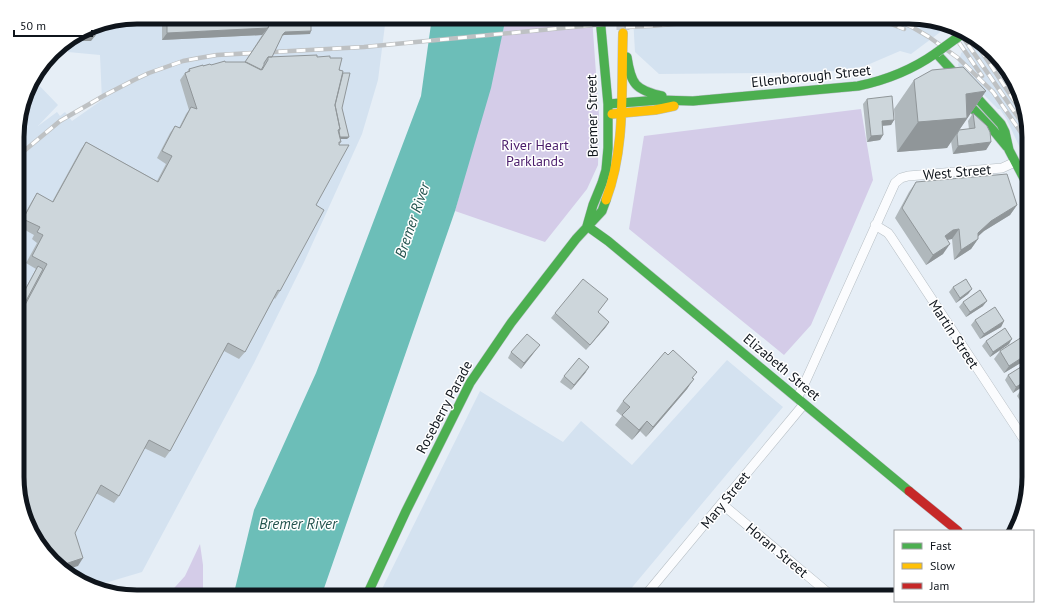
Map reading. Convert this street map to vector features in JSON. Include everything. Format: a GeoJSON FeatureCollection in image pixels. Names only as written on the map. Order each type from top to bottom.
{"type":"FeatureCollection","features":[{"type":"Feature","properties":{"kind":"street","name":"Bremer Street"},"geometry":{"type":"LineString","coordinates":[[587,226],[606,170],[608,148],[608,104],[601,24]]}},
{"type":"Feature","properties":{"kind":"street","name":"Bremer Street"},"geometry":{"type":"LineString","coordinates":[[587,226],[602,211],[612,187],[621,129],[622,59],[624,34]]}},
{"type":"Feature","properties":{"kind":"street","name":"Ellenborough Street"},"geometry":{"type":"LineString","coordinates":[[624,34],[629,71],[633,81],[640,88],[650,94],[693,101]]}},
{"type":"Feature","properties":{"kind":"street","name":"Ellenborough Street"},"geometry":{"type":"LineString","coordinates":[[608,104],[659,100],[693,101],[858,86],[885,80],[935,59],[960,37]]}},
{"type":"Feature","properties":{"kind":"street"},"geometry":{"type":"LineString","coordinates":[[935,59],[979,100],[1001,124],[1006,136],[1009,150]]}},
{"type":"Feature","properties":{"kind":"street"},"geometry":{"type":"LineString","coordinates":[[885,80],[912,77]]}},
{"type":"Feature","properties":{"kind":"street"},"geometry":{"type":"LineString","coordinates":[[954,89],[993,130],[1009,150],[1022,175]]}},
{"type":"Feature","properties":{"kind":"street","name":"Ellenborough Street"},"geometry":{"type":"LineString","coordinates":[[608,114],[655,110],[693,101]]}},
{"type":"Feature","properties":{"kind":"street","name":"West Street"},"geometry":{"type":"LineString","coordinates":[[898,180],[908,176],[1002,168],[1015,162]]}},
{"type":"Feature","properties":{"kind":"street","name":"Mary Street"},"geometry":{"type":"LineString","coordinates":[[650,590],[722,504],[801,401],[805,383],[892,187],[898,180]]}},
{"type":"Feature","properties":{"kind":"street","name":"Martin Street"},"geometry":{"type":"LineString","coordinates":[[875,225],[888,233],[891,237],[1022,436]]}},
{"type":"Feature","properties":{"kind":"street","name":"Elizabeth Street"},"geometry":{"type":"LineString","coordinates":[[587,226],[608,241],[957,530]]}},
{"type":"Feature","properties":{"kind":"street","name":"Roseberry Parade"},"geometry":{"type":"LineString","coordinates":[[369,590],[406,510],[470,383],[511,323],[587,226]]}},
{"type":"Feature","properties":{"kind":"street","name":"Horan Street"},"geometry":{"type":"LineString","coordinates":[[722,504],[825,590]]}},
{"type":"Feature","properties":{"kind":"shaded area"},"geometry":{"type":"Polygon","coordinates":[[[385,24],[378,80],[362,134],[305,260],[254,363],[142,572],[102,584],[81,575],[68,567],[43,540],[30,513],[26,499],[24,477],[25,122],[30,101],[38,84],[58,105],[38,126],[57,112],[60,116],[65,112],[72,121],[102,100],[100,55],[68,52],[68,48],[81,39],[101,30],[122,25],[385,24]]]}},
{"type":"Feature","properties":{"kind":"shaded area"},"geometry":{"type":"Polygon","coordinates":[[[633,24],[909,24],[924,25],[943,30],[911,54],[900,51],[865,66],[836,71],[659,74],[635,52],[633,24]]]}},
{"type":"Feature","properties":{"kind":"shaded area"},"geometry":{"type":"Polygon","coordinates":[[[973,44],[989,57],[1003,74],[1016,101],[1020,115],[1022,152],[1000,109],[998,109],[962,73],[958,65],[961,53],[973,44]]]}},
{"type":"Feature","properties":{"kind":"shaded area"},"geometry":{"type":"Polygon","coordinates":[[[727,360],[783,407],[630,590],[381,590],[480,391],[563,442],[581,421],[632,465],[727,360]]]}},
{"type":"Feature","properties":{"kind":"green space","name":"River Heart Parklands"},"geometry":{"type":"Polygon","coordinates":[[[504,24],[592,24],[599,116],[598,165],[587,189],[545,242],[455,211],[504,24]]]}},
{"type":"Feature","properties":{"kind":"green space"},"geometry":{"type":"Polygon","coordinates":[[[861,109],[873,180],[811,325],[784,355],[629,229],[644,136],[861,109]]]}},
{"type":"Feature","properties":{"kind":"green space"},"geometry":{"type":"Polygon","coordinates":[[[200,544],[203,565],[203,590],[172,590],[185,576],[200,544]]]}},
{"type":"Feature","properties":{"kind":"water","name":"Bremer River"},"geometry":{"type":"Polygon","coordinates":[[[431,24],[505,24],[491,88],[455,211],[323,590],[235,590],[254,510],[316,373],[421,96],[431,24]]]}},
{"type":"Feature","properties":{"kind":"building"},"geometry":{"type":"Polygon","coordinates":[[[167,24],[269,24],[268,28],[167,33],[167,24]]]}},
{"type":"Feature","properties":{"kind":"building"},"geometry":{"type":"Polygon","coordinates":[[[269,24],[311,24],[311,31],[285,32],[272,57],[268,57],[261,70],[245,62],[269,24]]]}},
{"type":"Feature","properties":{"kind":"building"},"geometry":{"type":"Polygon","coordinates":[[[95,33],[95,36],[88,36],[95,33]]]}},
{"type":"Feature","properties":{"kind":"building"},"geometry":{"type":"Polygon","coordinates":[[[317,55],[317,57],[330,56],[330,58],[342,58],[339,70],[343,71],[335,105],[340,129],[338,130],[341,142],[339,142],[339,145],[349,145],[316,205],[324,210],[280,291],[278,290],[245,352],[228,343],[170,451],[149,440],[119,496],[101,485],[75,533],[83,558],[65,564],[43,540],[30,513],[25,492],[24,307],[47,264],[32,256],[43,235],[37,232],[40,227],[24,219],[24,217],[37,193],[53,202],[86,142],[158,182],[172,156],[162,151],[175,126],[180,128],[191,107],[197,109],[185,73],[190,71],[189,69],[225,61],[246,62],[262,70],[268,60],[268,57],[317,55]]]}},
{"type":"Feature","properties":{"kind":"building"},"geometry":{"type":"Polygon","coordinates":[[[963,67],[986,91],[966,94],[967,118],[918,122],[914,80],[932,70],[963,67]]]}},
{"type":"Feature","properties":{"kind":"building"},"geometry":{"type":"Polygon","coordinates":[[[343,73],[350,73],[342,108],[349,137],[340,137],[340,129],[335,105],[343,73]]]}},
{"type":"Feature","properties":{"kind":"building"},"geometry":{"type":"Polygon","coordinates":[[[892,96],[894,120],[882,121],[883,135],[871,136],[867,99],[892,96]]]}},
{"type":"Feature","properties":{"kind":"building"},"geometry":{"type":"Polygon","coordinates":[[[973,113],[987,126],[990,132],[991,142],[958,146],[957,134],[959,130],[975,128],[973,113]]]}},
{"type":"Feature","properties":{"kind":"building"},"geometry":{"type":"Polygon","coordinates":[[[1007,174],[1017,205],[991,221],[978,233],[978,239],[961,250],[959,229],[953,230],[945,236],[950,244],[933,255],[902,208],[916,182],[1007,174]]]}},
{"type":"Feature","properties":{"kind":"building"},"geometry":{"type":"Polygon","coordinates":[[[38,266],[43,269],[24,305],[24,292],[38,266]]]}},
{"type":"Feature","properties":{"kind":"building"},"geometry":{"type":"Polygon","coordinates":[[[583,279],[608,299],[598,312],[609,322],[590,345],[555,313],[583,279]]]}},
{"type":"Feature","properties":{"kind":"building"},"geometry":{"type":"Polygon","coordinates":[[[966,279],[972,289],[960,298],[953,287],[966,279]]]}},
{"type":"Feature","properties":{"kind":"building"},"geometry":{"type":"Polygon","coordinates":[[[980,290],[987,301],[970,312],[963,302],[980,290]]]}},
{"type":"Feature","properties":{"kind":"building"},"geometry":{"type":"Polygon","coordinates":[[[995,307],[1004,321],[984,334],[975,320],[995,307]]]}},
{"type":"Feature","properties":{"kind":"building"},"geometry":{"type":"Polygon","coordinates":[[[1005,328],[1012,339],[993,352],[986,341],[1005,328]]]}},
{"type":"Feature","properties":{"kind":"building"},"geometry":{"type":"Polygon","coordinates":[[[527,334],[540,345],[524,363],[511,352],[527,334]]]}},
{"type":"Feature","properties":{"kind":"building"},"geometry":{"type":"Polygon","coordinates":[[[1022,337],[1022,358],[1009,366],[1000,351],[1022,337]]]}},
{"type":"Feature","properties":{"kind":"building"},"geometry":{"type":"Polygon","coordinates":[[[673,350],[697,372],[692,378],[694,379],[653,427],[647,421],[639,430],[622,415],[630,407],[623,401],[665,352],[668,355],[673,350]]]}},
{"type":"Feature","properties":{"kind":"building"},"geometry":{"type":"Polygon","coordinates":[[[579,358],[589,367],[574,385],[564,376],[579,358]]]}},
{"type":"Feature","properties":{"kind":"building"},"geometry":{"type":"Polygon","coordinates":[[[1022,366],[1022,383],[1016,387],[1008,375],[1022,366]]]}},
{"type":"Feature","properties":{"kind":"tunnel"},"geometry":{"type":"LineString","coordinates":[[623,24],[623,33]]}},
{"type":"Feature","properties":{"kind":"railway"},"geometry":{"type":"LineString","coordinates":[[24,151],[60,121],[105,95],[149,73],[183,61],[217,55],[364,47],[605,24]]}},
{"type":"Feature","properties":{"kind":"railway"},"geometry":{"type":"LineString","coordinates":[[626,27],[673,24]]}},
{"type":"Feature","properties":{"kind":"railway"},"geometry":{"type":"LineString","coordinates":[[891,24],[904,29]]}},
{"type":"Feature","properties":{"kind":"railway"},"geometry":{"type":"LineString","coordinates":[[905,24],[929,37],[958,58],[993,92],[1022,134]]}},
{"type":"Feature","properties":{"kind":"railway"},"geometry":{"type":"LineString","coordinates":[[953,33],[982,76]]}},
{"type":"Feature","properties":{"kind":"railway"},"geometry":{"type":"LineString","coordinates":[[964,38],[1021,121]]}},
{"type":"Feature","properties":{"kind":"railway"},"geometry":{"type":"LineString","coordinates":[[980,48],[1017,105]]}},
{"type":"Feature","properties":{"kind":"traffic: fast"},"geometry":{"type":"LineString","coordinates":[[587,226],[606,170],[608,148],[608,104],[601,24]]}},
{"type":"Feature","properties":{"kind":"traffic: fast"},"geometry":{"type":"LineString","coordinates":[[936,53],[959,36]]}},
{"type":"Feature","properties":{"kind":"traffic: fast"},"geometry":{"type":"LineString","coordinates":[[608,104],[659,100],[693,101],[858,86],[899,74],[936,53],[1001,124],[1005,132],[1009,150],[1022,175]]}},
{"type":"Feature","properties":{"kind":"traffic: fast"},"geometry":{"type":"LineString","coordinates":[[627,57],[630,74],[636,84],[646,91],[662,96]]}},
{"type":"Feature","properties":{"kind":"traffic: fast"},"geometry":{"type":"LineString","coordinates":[[961,96],[1007,147]]}},
{"type":"Feature","properties":{"kind":"traffic: fast"},"geometry":{"type":"LineString","coordinates":[[369,590],[406,511],[470,383],[511,323],[576,239],[602,211],[606,200]]}},
{"type":"Feature","properties":{"kind":"traffic: fast"},"geometry":{"type":"LineString","coordinates":[[587,226],[608,241],[909,491]]}},
{"type":"Feature","properties":{"kind":"traffic: slow"},"geometry":{"type":"LineString","coordinates":[[606,200],[617,159],[620,139],[623,33]]}},
{"type":"Feature","properties":{"kind":"traffic: slow"},"geometry":{"type":"LineString","coordinates":[[612,114],[655,110],[674,106]]}},
{"type":"Feature","properties":{"kind":"traffic: jam"},"geometry":{"type":"LineString","coordinates":[[909,491],[957,530]]}}]}
